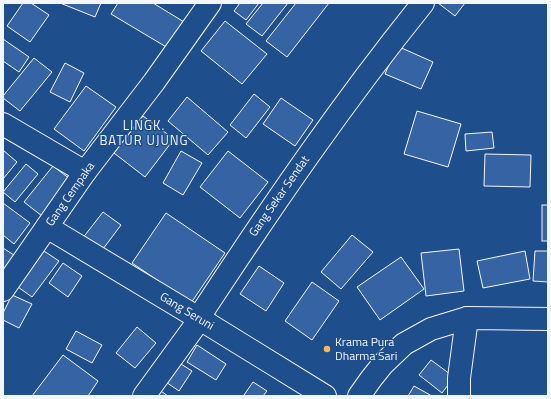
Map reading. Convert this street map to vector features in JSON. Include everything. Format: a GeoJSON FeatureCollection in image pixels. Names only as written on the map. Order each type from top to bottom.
{"type":"FeatureCollection","features":[{"type":"Feature","properties":{"kind":"street","name":"Gang Cempaka"},"geometry":{"type":"LineString","coordinates":[[3,290],[85,172],[154,82],[210,3]]}},
{"type":"Feature","properties":{"kind":"street","name":"Gang Sekar Sendat"},"geometry":{"type":"LineString","coordinates":[[144,396],[200,319],[205,308],[298,168],[347,100],[423,3]]}},
{"type":"Feature","properties":{"kind":"street"},"geometry":{"type":"LineString","coordinates":[[3,124],[85,172]]}},
{"type":"Feature","properties":{"kind":"street","name":"Gang Seruni"},"geometry":{"type":"LineString","coordinates":[[47,227],[325,396]]}},
{"type":"Feature","properties":{"kind":"street"},"geometry":{"type":"LineString","coordinates":[[459,396],[459,378],[468,318]]}},
{"type":"Feature","properties":{"kind":"street"},"geometry":{"type":"LineString","coordinates":[[359,396],[375,374],[404,344],[431,329],[468,318],[548,319]]}},
{"type":"Feature","properties":{"kind":"building"},"geometry":{"type":"Polygon","coordinates":[[[23,3],[31,3],[49,15],[30,42],[7,26],[23,3]]]}},
{"type":"Feature","properties":{"kind":"building"},"geometry":{"type":"Polygon","coordinates":[[[60,3],[101,3],[95,17],[60,3]]]}},
{"type":"Feature","properties":{"kind":"building"},"geometry":{"type":"Polygon","coordinates":[[[118,3],[153,3],[189,25],[173,51],[111,14],[118,3]]]}},
{"type":"Feature","properties":{"kind":"building"},"geometry":{"type":"Polygon","coordinates":[[[240,3],[259,3],[246,20],[234,11],[240,3]]]}},
{"type":"Feature","properties":{"kind":"building"},"geometry":{"type":"Polygon","coordinates":[[[263,3],[288,3],[262,36],[246,24],[263,3]]]}},
{"type":"Feature","properties":{"kind":"building"},"geometry":{"type":"Polygon","coordinates":[[[296,3],[329,3],[287,57],[266,41],[296,3]]]}},
{"type":"Feature","properties":{"kind":"building"},"geometry":{"type":"Polygon","coordinates":[[[438,3],[465,3],[455,16],[438,3]]]}},
{"type":"Feature","properties":{"kind":"building"},"geometry":{"type":"Polygon","coordinates":[[[225,21],[267,54],[242,84],[201,51],[225,21]]]}},
{"type":"Feature","properties":{"kind":"building"},"geometry":{"type":"Polygon","coordinates":[[[3,39],[29,57],[19,72],[3,61],[3,39]]]}},
{"type":"Feature","properties":{"kind":"building"},"geometry":{"type":"Polygon","coordinates":[[[397,46],[433,62],[421,89],[385,74],[397,46]]]}},
{"type":"Feature","properties":{"kind":"building"},"geometry":{"type":"Polygon","coordinates":[[[34,58],[52,72],[20,111],[3,98],[3,96],[34,58]]]}},
{"type":"Feature","properties":{"kind":"building"},"geometry":{"type":"Polygon","coordinates":[[[65,63],[84,73],[70,102],[50,92],[65,63]]]}},
{"type":"Feature","properties":{"kind":"building"},"geometry":{"type":"Polygon","coordinates":[[[86,86],[116,107],[84,151],[54,129],[86,86]]]}},
{"type":"Feature","properties":{"kind":"building"},"geometry":{"type":"Polygon","coordinates":[[[254,94],[270,107],[246,138],[230,125],[254,94]]]}},
{"type":"Feature","properties":{"kind":"building"},"geometry":{"type":"Polygon","coordinates":[[[187,97],[228,132],[208,155],[168,121],[187,97]]]}},
{"type":"Feature","properties":{"kind":"building"},"geometry":{"type":"Polygon","coordinates":[[[281,98],[313,120],[295,146],[263,124],[281,98]]]}},
{"type":"Feature","properties":{"kind":"building"},"geometry":{"type":"Polygon","coordinates":[[[417,111],[461,124],[448,167],[404,154],[417,111]]]}},
{"type":"Feature","properties":{"kind":"building"},"geometry":{"type":"Polygon","coordinates":[[[143,116],[174,139],[145,177],[114,153],[143,116]]]}},
{"type":"Feature","properties":{"kind":"building"},"geometry":{"type":"Polygon","coordinates":[[[492,132],[494,148],[466,151],[465,134],[492,132]]]}},
{"type":"Feature","properties":{"kind":"building"},"geometry":{"type":"Polygon","coordinates":[[[3,150],[17,162],[3,179],[3,150]]]}},
{"type":"Feature","properties":{"kind":"building"},"geometry":{"type":"Polygon","coordinates":[[[181,151],[202,163],[183,195],[163,183],[181,151]]]}},
{"type":"Feature","properties":{"kind":"building"},"geometry":{"type":"Polygon","coordinates":[[[228,151],[268,182],[240,218],[200,187],[228,151]]]}},
{"type":"Feature","properties":{"kind":"building"},"geometry":{"type":"Polygon","coordinates":[[[485,154],[531,155],[530,187],[484,186],[485,154]]]}},
{"type":"Feature","properties":{"kind":"building"},"geometry":{"type":"Polygon","coordinates":[[[26,164],[38,174],[15,202],[3,192],[26,164]]]}},
{"type":"Feature","properties":{"kind":"building"},"geometry":{"type":"Polygon","coordinates":[[[53,166],[70,179],[42,216],[24,202],[53,166]]]}},
{"type":"Feature","properties":{"kind":"building"},"geometry":{"type":"Polygon","coordinates":[[[3,203],[30,223],[14,244],[3,235],[3,203]]]}},
{"type":"Feature","properties":{"kind":"building"},"geometry":{"type":"Polygon","coordinates":[[[542,205],[548,205],[548,241],[542,241],[542,205]]]}},
{"type":"Feature","properties":{"kind":"building"},"geometry":{"type":"Polygon","coordinates":[[[103,212],[121,225],[100,253],[82,239],[103,212]]]}},
{"type":"Feature","properties":{"kind":"building"},"geometry":{"type":"Polygon","coordinates":[[[166,213],[225,253],[191,303],[132,263],[166,213]]]}},
{"type":"Feature","properties":{"kind":"building"},"geometry":{"type":"Polygon","coordinates":[[[352,235],[373,252],[341,289],[321,272],[352,235]]]}},
{"type":"Feature","properties":{"kind":"building"},"geometry":{"type":"Polygon","coordinates":[[[3,248],[17,257],[3,277],[3,248]]]}},
{"type":"Feature","properties":{"kind":"building"},"geometry":{"type":"Polygon","coordinates":[[[459,249],[464,291],[426,296],[421,253],[459,249]]]}},
{"type":"Feature","properties":{"kind":"building"},"geometry":{"type":"Polygon","coordinates":[[[44,251],[59,261],[32,297],[18,287],[44,251]]]}},
{"type":"Feature","properties":{"kind":"building"},"geometry":{"type":"Polygon","coordinates":[[[525,251],[530,279],[483,288],[477,261],[525,251]]]}},
{"type":"Feature","properties":{"kind":"building"},"geometry":{"type":"Polygon","coordinates":[[[535,251],[548,251],[548,282],[533,281],[535,251]]]}},
{"type":"Feature","properties":{"kind":"building"},"geometry":{"type":"Polygon","coordinates":[[[401,257],[424,289],[380,320],[357,287],[401,257]]]}},
{"type":"Feature","properties":{"kind":"building"},"geometry":{"type":"Polygon","coordinates":[[[63,263],[82,276],[68,297],[49,283],[63,263]]]}},
{"type":"Feature","properties":{"kind":"building"},"geometry":{"type":"Polygon","coordinates":[[[259,266],[284,283],[266,311],[240,294],[259,266]]]}},
{"type":"Feature","properties":{"kind":"building"},"geometry":{"type":"Polygon","coordinates":[[[312,282],[339,301],[312,340],[285,321],[312,282]]]}},
{"type":"Feature","properties":{"kind":"building"},"geometry":{"type":"Polygon","coordinates":[[[12,295],[32,304],[19,328],[3,320],[3,313],[12,295]]]}},
{"type":"Feature","properties":{"kind":"building"},"geometry":{"type":"Polygon","coordinates":[[[137,327],[156,343],[135,368],[116,353],[137,327]]]}},
{"type":"Feature","properties":{"kind":"building"},"geometry":{"type":"Polygon","coordinates":[[[76,331],[102,345],[92,363],[66,349],[76,331]]]}},
{"type":"Feature","properties":{"kind":"building"},"geometry":{"type":"Polygon","coordinates":[[[197,345],[226,364],[216,380],[187,362],[197,345]]]}},
{"type":"Feature","properties":{"kind":"building"},"geometry":{"type":"Polygon","coordinates":[[[63,355],[98,381],[88,396],[32,396],[63,355]]]}},
{"type":"Feature","properties":{"kind":"building"},"geometry":{"type":"Polygon","coordinates":[[[173,359],[192,371],[179,391],[160,378],[173,359]]]}},
{"type":"Feature","properties":{"kind":"building"},"geometry":{"type":"Polygon","coordinates":[[[431,360],[454,377],[442,393],[419,375],[431,360]]]}},
{"type":"Feature","properties":{"kind":"building"},"geometry":{"type":"Polygon","coordinates":[[[253,382],[267,391],[263,396],[244,395],[253,382]]]}},
{"type":"Feature","properties":{"kind":"building"},"geometry":{"type":"Polygon","coordinates":[[[152,385],[168,396],[145,396],[152,385]]]}},
{"type":"Feature","properties":{"kind":"building"},"geometry":{"type":"Polygon","coordinates":[[[414,386],[432,396],[408,396],[414,386]]]}},
{"type":"Feature","properties":{"kind":"place","name":"Krama Pura Dharma Sari"},"geometry":{"type":"Point","coordinates":[327,349]}},
{"type":"Feature","properties":{"kind":"district","name":"LINGK. BATUR UJUNG"},"geometry":{"type":"Point","coordinates":[144,132]}}]}
